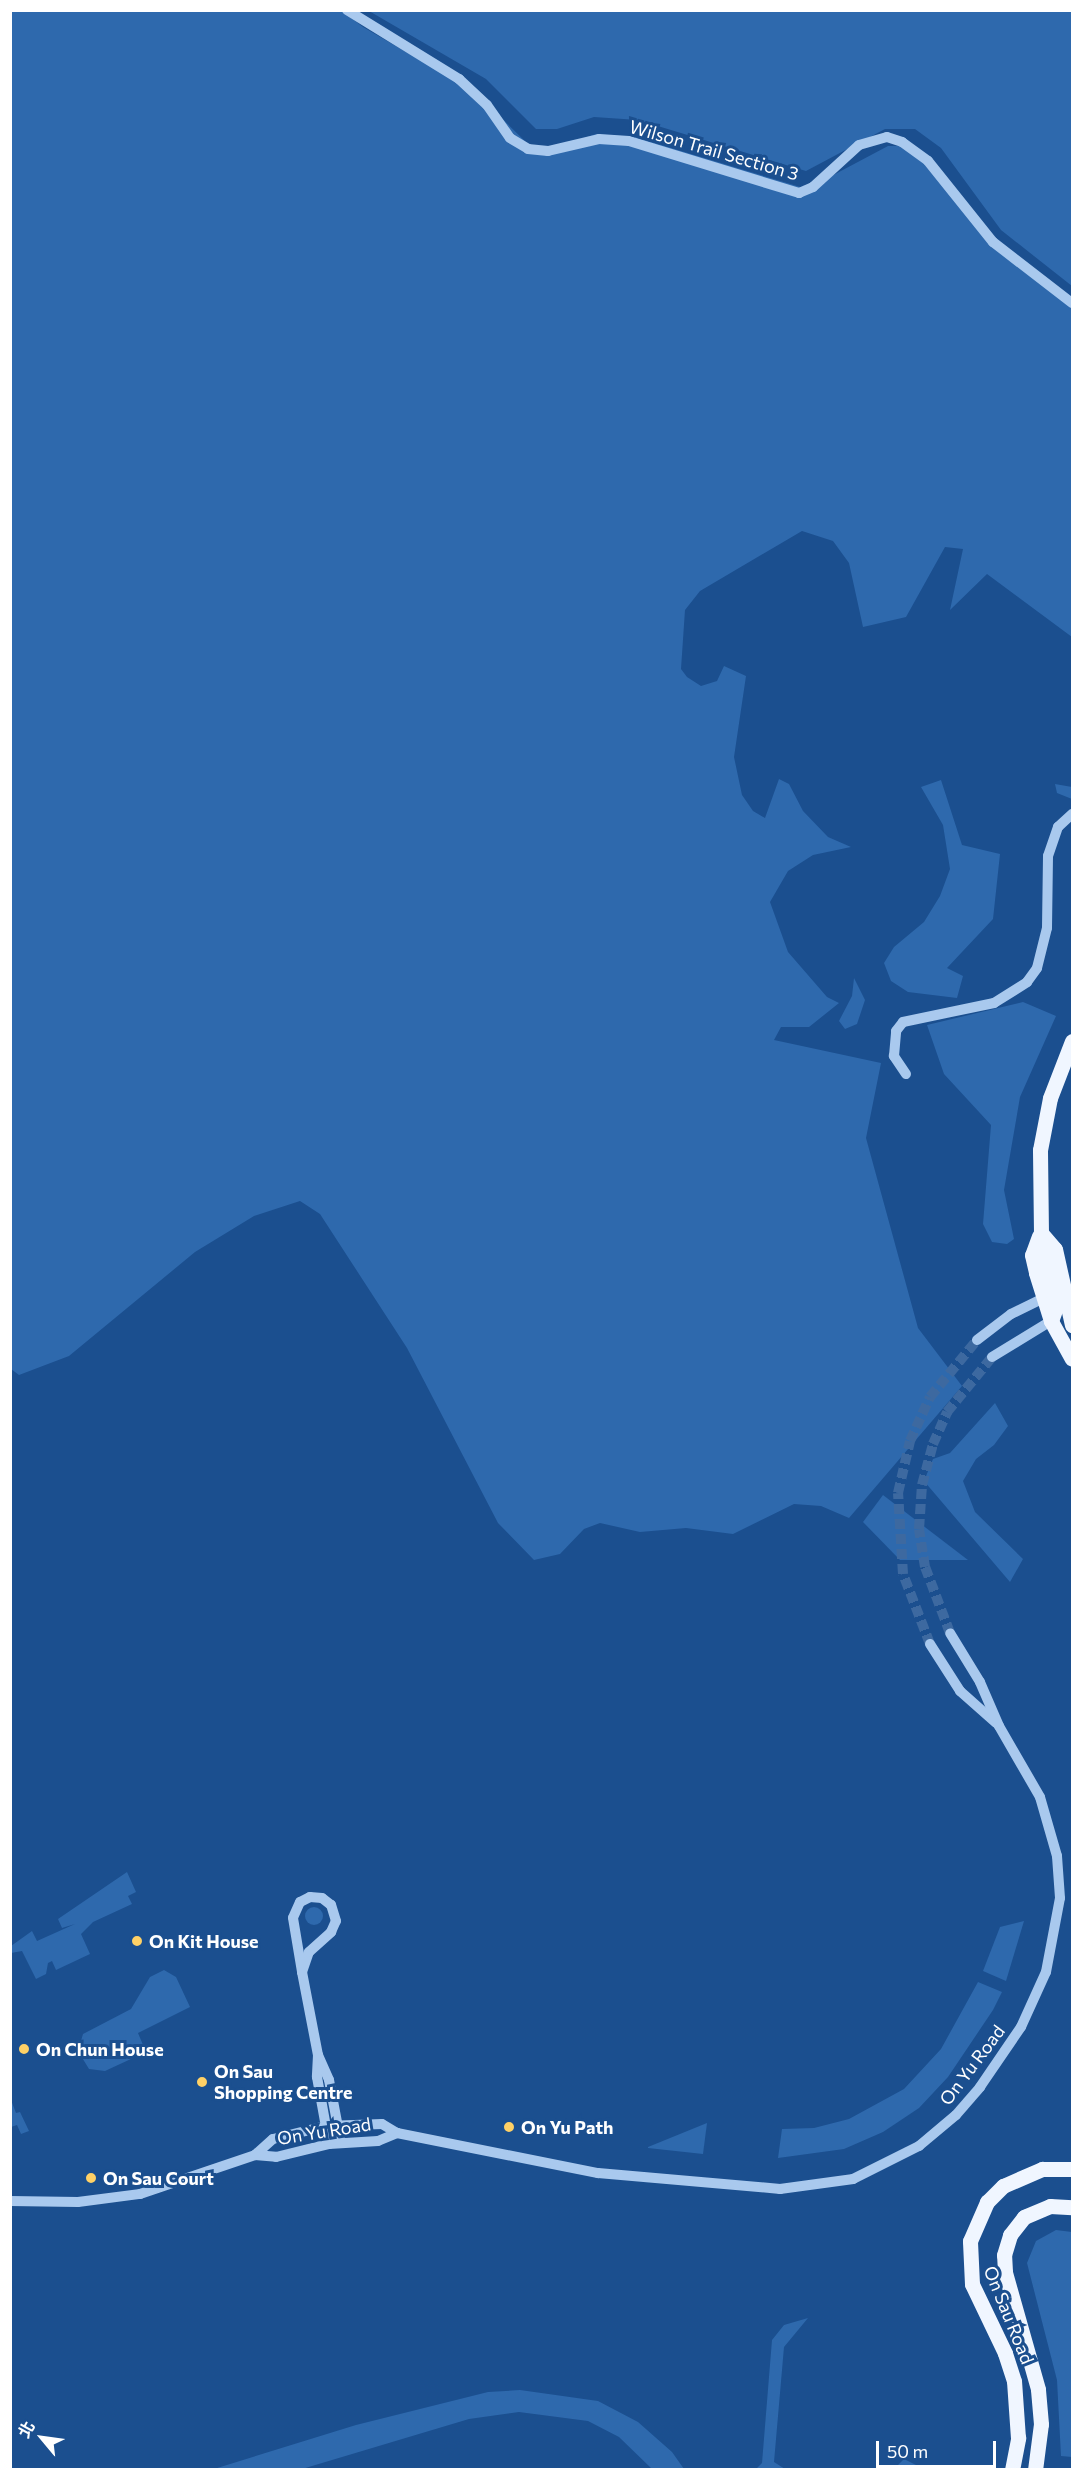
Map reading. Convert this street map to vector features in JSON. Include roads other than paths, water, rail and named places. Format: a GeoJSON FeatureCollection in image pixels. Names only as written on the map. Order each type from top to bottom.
{"type":"FeatureCollection","features":[{"type":"Feature","properties":{"kind":"main road"},"geometry":{"type":"LineString","coordinates":[[1072,1041],[1060,1066],[1044,1120],[1039,1172],[1041,1233],[1054,1294],[1072,1325]]}},
{"type":"Feature","properties":{"kind":"main road"},"geometry":{"type":"LineString","coordinates":[[1054,1294],[1051,1322],[1072,1359]]}},
{"type":"Feature","properties":{"kind":"main road","name":"On Sau Road"},"geometry":{"type":"LineString","coordinates":[[1012,2469],[1018,2438],[1014,2380],[1005,2353],[972,2284],[970,2241],[982,2211],[1003,2187],[1042,2169],[1072,2169]]}},
{"type":"Feature","properties":{"kind":"main road","name":"On Sau Road"},"geometry":{"type":"LineString","coordinates":[[1035,2469],[1041,2424],[1038,2389],[1005,2272],[1004,2254],[1010,2235],[1024,2217],[1050,2206],[1072,2207]]}},
{"type":"Feature","properties":{"kind":"street","name":"Wilson Trail Section 3"},"geometry":{"type":"LineString","coordinates":[[347,10],[459,79],[487,105],[516,143],[534,150],[599,139],[628,141],[799,192],[813,187],[859,145],[887,137],[902,142],[928,160],[993,242],[1072,303]]}},
{"type":"Feature","properties":{"kind":"street"},"geometry":{"type":"LineString","coordinates":[[906,1074],[894,1056],[896,1031],[903,1022],[994,1003],[1027,982],[1037,968],[1047,928],[1048,856],[1058,827],[1072,814]]}},
{"type":"Feature","properties":{"kind":"street"},"geometry":{"type":"LineString","coordinates":[[977,1340],[1011,1314],[1054,1294]]}},
{"type":"Feature","properties":{"kind":"street"},"geometry":{"type":"LineString","coordinates":[[992,1357],[1051,1322]]}},
{"type":"Feature","properties":{"kind":"street","name":"On Yu Road"},"geometry":{"type":"LineString","coordinates":[[10,2201],[78,2202],[140,2194],[255,2155],[273,2139],[338,2125],[382,2124],[397,2133],[598,2173],[780,2189],[853,2179],[919,2146],[956,2115],[1005,2053],[1034,2000],[1056,1931],[1060,1879],[1053,1833],[1040,1797],[999,1726],[980,1682],[950,1633]]}},
{"type":"Feature","properties":{"kind":"street","name":"On Yu Road"},"geometry":{"type":"LineString","coordinates":[[930,1644],[960,1691],[999,1726]]}},
{"type":"Feature","properties":{"kind":"street"},"geometry":{"type":"LineString","coordinates":[[302,1972],[309,1952],[321,1938],[331,1932],[336,1921],[327,1900],[310,1897],[300,1902],[293,1924],[302,1972],[318,2055],[329,2080],[341,2143]]}},
{"type":"Feature","properties":{"kind":"street"},"geometry":{"type":"LineString","coordinates":[[293,1924],[308,1939],[321,1938]]}},
{"type":"Feature","properties":{"kind":"street"},"geometry":{"type":"LineString","coordinates":[[318,2055],[317,2077],[329,2144]]}},
{"type":"Feature","properties":{"kind":"street","name":"On Yu Road"},"geometry":{"type":"LineString","coordinates":[[255,2155],[276,2157],[329,2144],[378,2140],[397,2133]]}},
{"type":"Feature","properties":{"kind":"tunnel"},"geometry":{"type":"LineString","coordinates":[[930,1644],[903,1574],[898,1493],[910,1441],[930,1397],[977,1340]]}},
{"type":"Feature","properties":{"kind":"tunnel"},"geometry":{"type":"LineString","coordinates":[[950,1633],[925,1567],[919,1529],[922,1485],[933,1444],[947,1412],[992,1357]]}},
{"type":"Feature","properties":{"kind":"place","name":"On Kit House"},"geometry":{"type":"Point","coordinates":[137,1941]}},
{"type":"Feature","properties":{"kind":"place","name":"On Chun House"},"geometry":{"type":"Point","coordinates":[24,2049]}},
{"type":"Feature","properties":{"kind":"place","name":"On Sau Shopping Centre"},"geometry":{"type":"Point","coordinates":[202,2082]}},
{"type":"Feature","properties":{"kind":"place","name":"On Yu Path"},"geometry":{"type":"Point","coordinates":[509,2127]}},
{"type":"Feature","properties":{"kind":"place","name":"On Sau Court"},"geometry":{"type":"Point","coordinates":[91,2178]}}]}
